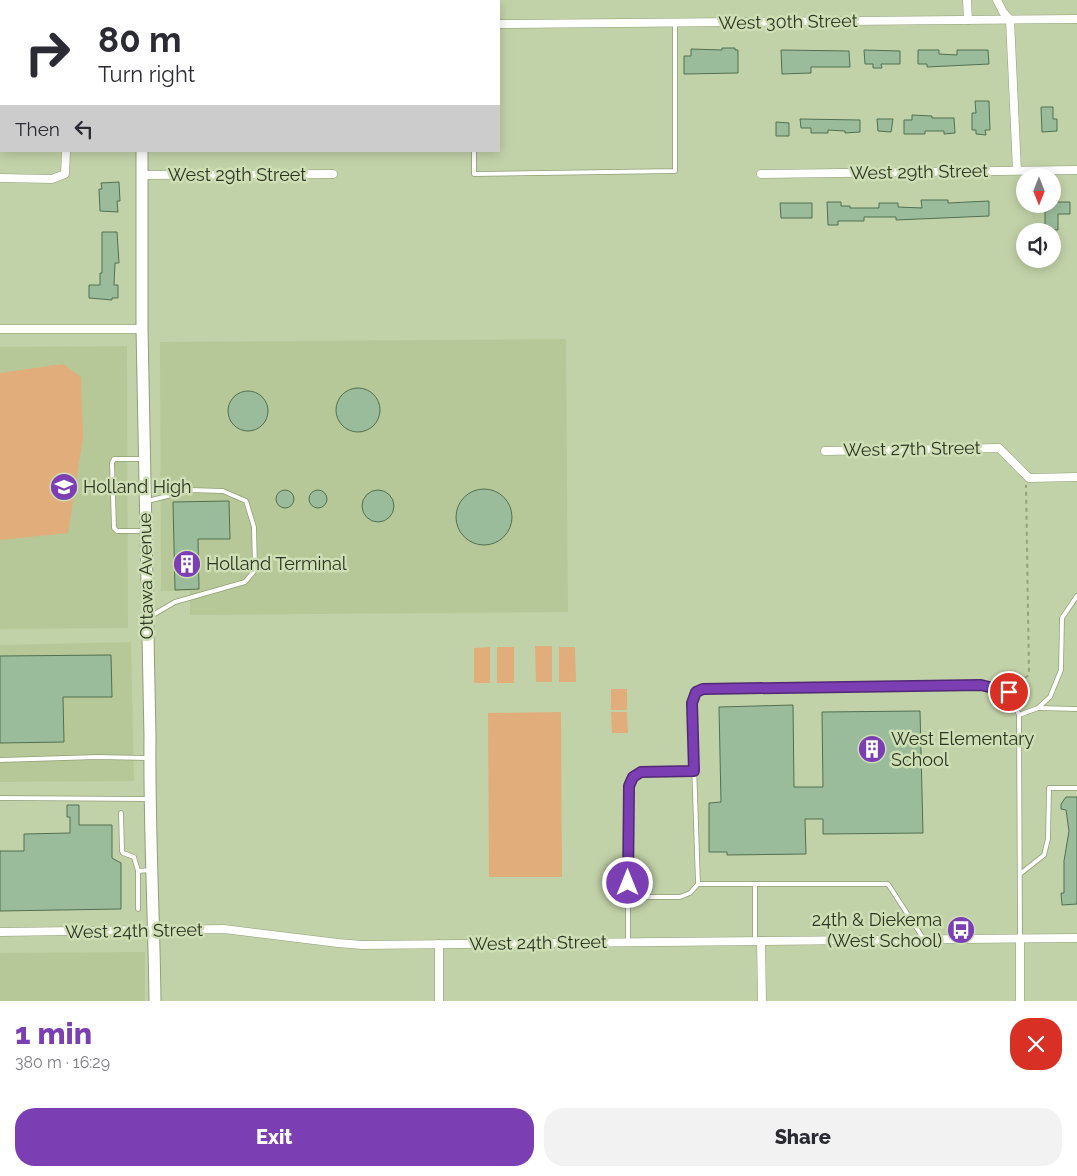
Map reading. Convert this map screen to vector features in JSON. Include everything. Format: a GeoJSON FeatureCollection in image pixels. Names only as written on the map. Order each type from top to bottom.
{"type":"FeatureCollection","features":[{"type":"Feature","properties":{"kind":"street"},"geometry":{"type":"LineString","coordinates":[[967,0],[968,20]]}},
{"type":"Feature","properties":{"kind":"street"},"geometry":{"type":"LineString","coordinates":[[997,0],[1003,12],[1010,20],[1017,168]]}},
{"type":"Feature","properties":{"kind":"street","name":"West 30th Street"},"geometry":{"type":"LineString","coordinates":[[500,24],[1077,19]]}},
{"type":"Feature","properties":{"kind":"street"},"geometry":{"type":"LineString","coordinates":[[0,178],[52,179],[65,174],[66,152]]}},
{"type":"Feature","properties":{"kind":"street","name":"Ottawa Avenue"},"geometry":{"type":"LineString","coordinates":[[142,152],[145,531],[155,1001]]}},
{"type":"Feature","properties":{"kind":"street","name":"West 29th Street"},"geometry":{"type":"LineString","coordinates":[[761,174],[1016,170]]}},
{"type":"Feature","properties":{"kind":"street","name":"West 29th Street"},"geometry":{"type":"LineString","coordinates":[[1061,170],[1077,170]]}},
{"type":"Feature","properties":{"kind":"street","name":"West 29th Street"},"geometry":{"type":"LineString","coordinates":[[142,175],[333,174]]}},
{"type":"Feature","properties":{"kind":"street"},"geometry":{"type":"LineString","coordinates":[[0,329],[142,329]]}},
{"type":"Feature","properties":{"kind":"street","name":"West 27th Street"},"geometry":{"type":"LineString","coordinates":[[826,451],[999,448],[1026,475]]}},
{"type":"Feature","properties":{"kind":"street"},"geometry":{"type":"LineString","coordinates":[[1026,475],[1029,478],[1077,477]]}},
{"type":"Feature","properties":{"kind":"street","name":"West 24th Street"},"geometry":{"type":"LineString","coordinates":[[0,932],[224,929],[338,943],[439,944],[1077,938]]}},
{"type":"Feature","properties":{"kind":"street"},"geometry":{"type":"LineString","coordinates":[[1020,938],[1020,1001]]}},
{"type":"Feature","properties":{"kind":"street"},"geometry":{"type":"LineString","coordinates":[[758,941],[762,1001]]}},
{"type":"Feature","properties":{"kind":"street"},"geometry":{"type":"LineString","coordinates":[[439,944],[439,1001]]}},
{"type":"Feature","properties":{"kind":"lane"},"geometry":{"type":"LineString","coordinates":[[474,152],[474,174],[675,171],[674,23]]}},
{"type":"Feature","properties":{"kind":"lane"},"geometry":{"type":"LineString","coordinates":[[144,459],[114,459],[112,463],[114,528],[117,531],[145,531]]}},
{"type":"Feature","properties":{"kind":"lane"},"geometry":{"type":"LineString","coordinates":[[145,502],[190,490],[223,491],[246,501],[254,527],[255,570],[245,582],[175,602],[147,619]]}},
{"type":"Feature","properties":{"kind":"lane"},"geometry":{"type":"LineString","coordinates":[[1038,708],[1050,697],[1061,670],[1062,618],[1077,596]]}},
{"type":"Feature","properties":{"kind":"lane"},"geometry":{"type":"LineString","coordinates":[[628,897],[680,897],[690,893],[698,884],[692,703],[696,692],[703,689],[981,685],[1009,692],[1019,715],[1020,938]]}},
{"type":"Feature","properties":{"kind":"lane"},"geometry":{"type":"LineString","coordinates":[[1019,715],[1038,708],[1077,709]]}},
{"type":"Feature","properties":{"kind":"lane"},"geometry":{"type":"LineString","coordinates":[[0,760],[97,757],[150,758]]}},
{"type":"Feature","properties":{"kind":"lane"},"geometry":{"type":"LineString","coordinates":[[628,942],[629,786],[633,777],[641,772],[694,771]]}},
{"type":"Feature","properties":{"kind":"lane"},"geometry":{"type":"LineString","coordinates":[[1020,874],[1044,855],[1048,839],[1049,788],[1077,788]]}},
{"type":"Feature","properties":{"kind":"lane"},"geometry":{"type":"LineString","coordinates":[[0,798],[150,799]]}},
{"type":"Feature","properties":{"kind":"lane"},"geometry":{"type":"LineString","coordinates":[[121,813],[122,851],[134,857],[138,871],[138,909]]}},
{"type":"Feature","properties":{"kind":"lane"},"geometry":{"type":"LineString","coordinates":[[138,871],[152,870]]}},
{"type":"Feature","properties":{"kind":"lane"},"geometry":{"type":"LineString","coordinates":[[698,884],[888,884],[924,939]]}},
{"type":"Feature","properties":{"kind":"lane"},"geometry":{"type":"LineString","coordinates":[[755,884],[758,941]]}},
{"type":"Feature","properties":{"kind":"path"},"geometry":{"type":"LineString","coordinates":[[1009,692],[1010,689],[1028,675],[1026,475]]}},
{"type":"Feature","properties":{"kind":"shaded area","name":"Holland Terminal"},"geometry":{"type":"Polygon","coordinates":[[[566,339],[568,612],[190,615],[190,591],[161,591],[160,342],[566,339]]]}},
{"type":"Feature","properties":{"kind":"shaded area","name":"Holland High"},"geometry":{"type":"Polygon","coordinates":[[[127,346],[128,628],[0,629],[0,347],[127,346]]]}},
{"type":"Feature","properties":{"kind":"shaded area"},"geometry":{"type":"Polygon","coordinates":[[[63,364],[81,377],[83,438],[68,533],[0,540],[0,373],[63,364]]]}},
{"type":"Feature","properties":{"kind":"shaded area"},"geometry":{"type":"Polygon","coordinates":[[[131,642],[134,781],[0,782],[0,645],[131,642]]]}},
{"type":"Feature","properties":{"kind":"shaded area"},"geometry":{"type":"Polygon","coordinates":[[[535,646],[552,646],[552,682],[536,682],[535,646]]]}},
{"type":"Feature","properties":{"kind":"shaded area"},"geometry":{"type":"Polygon","coordinates":[[[490,647],[490,683],[474,683],[474,648],[490,647]]]}},
{"type":"Feature","properties":{"kind":"shaded area"},"geometry":{"type":"Polygon","coordinates":[[[497,647],[514,647],[514,683],[497,683],[497,647]]]}},
{"type":"Feature","properties":{"kind":"shaded area"},"geometry":{"type":"Polygon","coordinates":[[[559,647],[575,647],[576,682],[559,682],[559,647]]]}},
{"type":"Feature","properties":{"kind":"shaded area"},"geometry":{"type":"Polygon","coordinates":[[[611,689],[627,689],[627,710],[611,710],[611,689]]]}},
{"type":"Feature","properties":{"kind":"shaded area"},"geometry":{"type":"Polygon","coordinates":[[[561,712],[562,877],[489,877],[488,713],[561,712]]]}},
{"type":"Feature","properties":{"kind":"shaded area"},"geometry":{"type":"Polygon","coordinates":[[[611,712],[627,712],[628,733],[612,733],[611,712]]]}},
{"type":"Feature","properties":{"kind":"shaded area"},"geometry":{"type":"Polygon","coordinates":[[[145,952],[145,1001],[0,1001],[0,953],[145,952]]]}},
{"type":"Feature","properties":{"kind":"building"},"geometry":{"type":"Polygon","coordinates":[[[722,48],[735,48],[735,50],[738,50],[738,73],[684,74],[684,56],[691,56],[691,49],[722,50],[722,48]]]}},
{"type":"Feature","properties":{"kind":"building"},"geometry":{"type":"Polygon","coordinates":[[[781,50],[849,51],[850,67],[811,67],[811,73],[782,74],[781,50]]]}},
{"type":"Feature","properties":{"kind":"building"},"geometry":{"type":"Polygon","coordinates":[[[864,50],[900,51],[900,64],[881,64],[882,68],[873,68],[873,64],[865,64],[864,50]]]}},
{"type":"Feature","properties":{"kind":"building"},"geometry":{"type":"Polygon","coordinates":[[[918,50],[939,50],[939,54],[957,55],[957,50],[988,50],[989,64],[927,67],[927,64],[918,64],[918,50]]]}},
{"type":"Feature","properties":{"kind":"building"},"geometry":{"type":"Polygon","coordinates":[[[975,101],[989,101],[990,130],[985,130],[986,135],[976,134],[976,130],[972,130],[972,113],[976,113],[975,101]]]}},
{"type":"Feature","properties":{"kind":"building"},"geometry":{"type":"Polygon","coordinates":[[[1041,107],[1053,107],[1053,119],[1057,119],[1057,131],[1042,132],[1041,107]]]}},
{"type":"Feature","properties":{"kind":"building"},"geometry":{"type":"Polygon","coordinates":[[[912,115],[932,116],[932,118],[954,118],[955,133],[944,134],[944,131],[925,131],[925,134],[904,134],[904,120],[912,120],[912,115]]]}},
{"type":"Feature","properties":{"kind":"building"},"geometry":{"type":"Polygon","coordinates":[[[800,119],[860,120],[860,132],[845,133],[845,131],[828,130],[828,133],[811,133],[811,128],[801,128],[800,119]]]}},
{"type":"Feature","properties":{"kind":"building"},"geometry":{"type":"Polygon","coordinates":[[[877,119],[893,119],[891,132],[878,131],[877,119]]]}},
{"type":"Feature","properties":{"kind":"building"},"geometry":{"type":"Polygon","coordinates":[[[776,122],[789,123],[789,136],[776,136],[776,122]]]}},
{"type":"Feature","properties":{"kind":"building"},"geometry":{"type":"Polygon","coordinates":[[[119,182],[120,201],[117,201],[118,212],[100,211],[99,189],[102,189],[101,183],[119,182]]]}},
{"type":"Feature","properties":{"kind":"building"},"geometry":{"type":"Polygon","coordinates":[[[921,200],[948,200],[948,203],[989,201],[989,216],[896,220],[896,217],[864,217],[864,221],[838,221],[838,225],[828,225],[827,202],[841,202],[841,206],[850,206],[850,208],[879,208],[879,203],[898,203],[898,207],[922,208],[921,200]]]}},
{"type":"Feature","properties":{"kind":"building"},"geometry":{"type":"Polygon","coordinates":[[[1061,202],[1070,202],[1070,214],[1058,214],[1058,223],[1045,223],[1045,213],[1061,213],[1061,202]]]}},
{"type":"Feature","properties":{"kind":"building"},"geometry":{"type":"Polygon","coordinates":[[[780,203],[812,203],[812,218],[781,218],[780,203]]]}},
{"type":"Feature","properties":{"kind":"building"},"geometry":{"type":"Polygon","coordinates":[[[102,232],[117,232],[119,263],[115,263],[114,285],[118,285],[118,298],[112,298],[112,300],[89,298],[89,285],[100,285],[100,273],[102,273],[102,232]]]}},
{"type":"Feature","properties":{"kind":"building"},"geometry":{"type":"Polygon","coordinates":[[[358,388],[370,392],[376,398],[380,410],[376,422],[370,428],[358,432],[346,428],[340,422],[336,410],[340,398],[346,392],[358,388]]]}},
{"type":"Feature","properties":{"kind":"building"},"geometry":{"type":"Polygon","coordinates":[[[252,391],[259,394],[265,400],[268,411],[267,419],[259,428],[252,431],[244,431],[237,428],[229,419],[228,407],[231,400],[240,392],[252,391]]]}},
{"type":"Feature","properties":{"kind":"building"},"geometry":{"type":"Polygon","coordinates":[[[479,489],[489,489],[504,497],[510,506],[512,517],[510,528],[504,537],[489,545],[479,545],[468,540],[461,533],[456,522],[456,512],[461,501],[468,494],[479,489]]]}},
{"type":"Feature","properties":{"kind":"building"},"geometry":{"type":"Polygon","coordinates":[[[285,490],[291,493],[294,499],[291,505],[285,508],[279,505],[276,499],[279,493],[285,490]]]}},
{"type":"Feature","properties":{"kind":"building"},"geometry":{"type":"Polygon","coordinates":[[[318,490],[324,493],[327,499],[324,505],[318,508],[312,505],[309,499],[312,493],[318,490]]]}},
{"type":"Feature","properties":{"kind":"building"},"geometry":{"type":"Polygon","coordinates":[[[378,490],[389,495],[394,506],[389,517],[378,522],[367,517],[362,506],[367,495],[378,490]]]}},
{"type":"Feature","properties":{"kind":"building","name":"Holland Terminal"},"geometry":{"type":"Polygon","coordinates":[[[229,501],[230,539],[198,539],[199,589],[175,590],[173,502],[229,501]]]}},
{"type":"Feature","properties":{"kind":"building"},"geometry":{"type":"Polygon","coordinates":[[[111,655],[112,697],[63,697],[64,742],[0,743],[0,656],[111,655]]]}},
{"type":"Feature","properties":{"kind":"building","name":"West Elementary School"},"geometry":{"type":"Polygon","coordinates":[[[793,705],[794,787],[823,787],[822,712],[920,711],[923,833],[823,834],[823,819],[805,819],[806,854],[727,855],[727,852],[709,852],[709,803],[721,802],[719,707],[793,705]]]}},
{"type":"Feature","properties":{"kind":"building"},"geometry":{"type":"Polygon","coordinates":[[[1066,797],[1077,797],[1077,904],[1062,905],[1061,893],[1064,893],[1064,861],[1069,831],[1066,810],[1061,809],[1061,804],[1066,797]]]}},
{"type":"Feature","properties":{"kind":"building"},"geometry":{"type":"Polygon","coordinates":[[[67,805],[79,805],[79,825],[112,825],[112,858],[121,863],[121,909],[0,911],[0,851],[24,851],[24,834],[70,833],[70,817],[67,817],[67,805]]]}},
{"type":"Feature","properties":{"kind":"place","name":"Holland High"},"geometry":{"type":"Point","coordinates":[64,487]}},
{"type":"Feature","properties":{"kind":"place","name":"Holland Terminal"},"geometry":{"type":"Point","coordinates":[187,564]}},
{"type":"Feature","properties":{"kind":"place","name":"West Elementary School"},"geometry":{"type":"Point","coordinates":[872,749]}},
{"type":"Feature","properties":{"kind":"place","name":"24th & Diekema (West School)"},"geometry":{"type":"Point","coordinates":[961,930]}},
{"type":"Feature","properties":{"kind":"route"},"geometry":{"type":"LineString","coordinates":[[628,883],[629,786],[633,777],[641,772],[694,771],[692,703],[696,692],[703,689],[981,685],[1009,692]]}}]}
